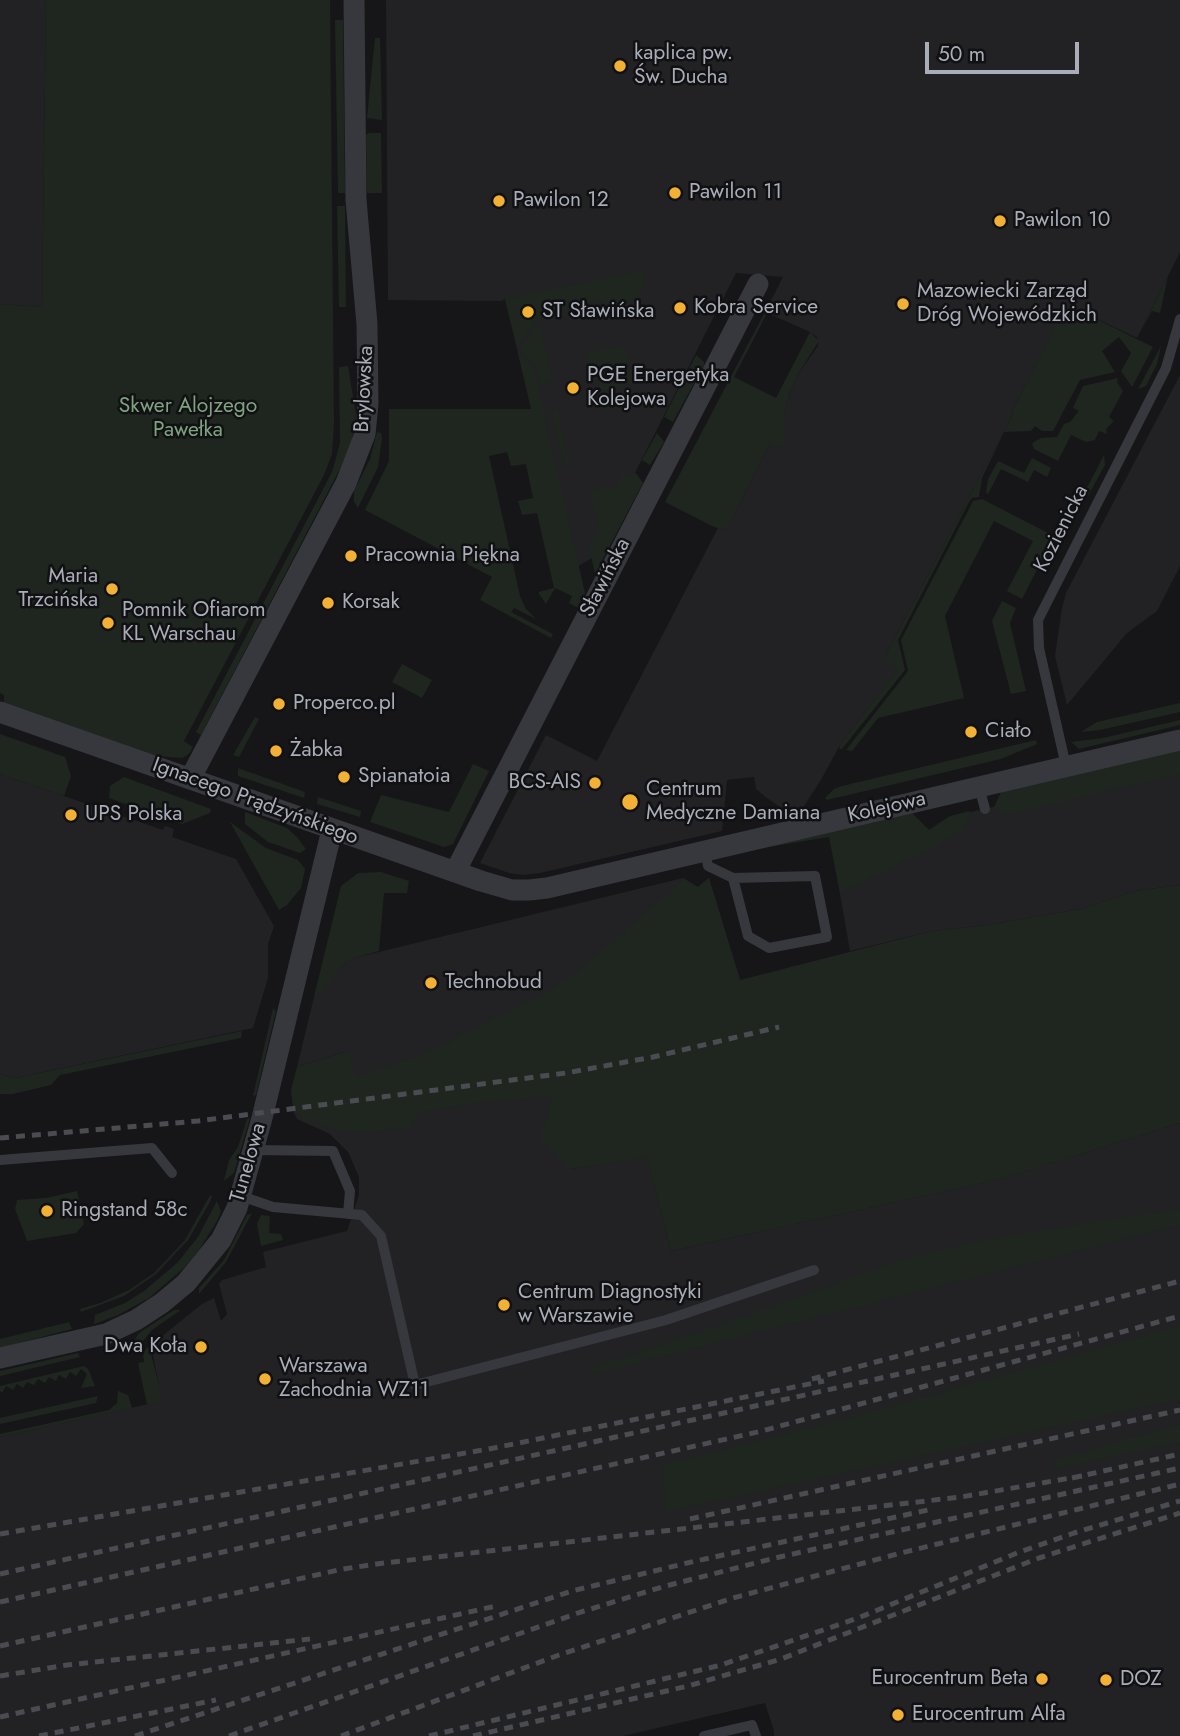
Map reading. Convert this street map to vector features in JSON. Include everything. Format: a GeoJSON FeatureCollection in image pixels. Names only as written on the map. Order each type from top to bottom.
{"type":"FeatureCollection","features":[{"type":"Feature","properties":{"kind":"street","name":"Brylowska"},"geometry":{"type":"LineString","coordinates":[[190,779],[346,483],[365,434],[368,404],[367,324],[356,200],[354,0]]}},
{"type":"Feature","properties":{"kind":"street","name":"Sławińska"},"geometry":{"type":"LineString","coordinates":[[456,872],[758,284]]}},
{"type":"Feature","properties":{"kind":"street","name":"Ignacego Prądzyńskiego"},"geometry":{"type":"LineString","coordinates":[[0,712],[332,830],[512,890]]}},
{"type":"Feature","properties":{"kind":"street","name":"Kolejowa"},"geometry":{"type":"LineString","coordinates":[[512,890],[547,888],[1180,740]]}},
{"type":"Feature","properties":{"kind":"street","name":"Tunelowa"},"geometry":{"type":"LineString","coordinates":[[0,1358],[106,1334],[149,1312],[186,1283],[210,1256],[226,1232],[241,1196],[332,830]]}},
{"type":"Feature","properties":{"kind":"lane","name":"Kozienicka"},"geometry":{"type":"LineString","coordinates":[[1066,766],[1039,648],[1038,620],[1166,368],[1180,319]]}},
{"type":"Feature","properties":{"kind":"lane"},"geometry":{"type":"LineString","coordinates":[[979,787],[985,809]]}},
{"type":"Feature","properties":{"kind":"lane"},"geometry":{"type":"LineString","coordinates":[[705,851],[708,866],[733,878],[815,876],[827,937],[769,948],[748,936],[733,878]]}},
{"type":"Feature","properties":{"kind":"lane"},"geometry":{"type":"LineString","coordinates":[[0,1160],[152,1148],[172,1173]]}},
{"type":"Feature","properties":{"kind":"lane"},"geometry":{"type":"LineString","coordinates":[[253,1150],[333,1151],[350,1191],[348,1214]]}},
{"type":"Feature","properties":{"kind":"lane"},"geometry":{"type":"LineString","coordinates":[[241,1196],[273,1207],[362,1215],[381,1236],[415,1385],[667,1320],[814,1270]]}},
{"type":"Feature","properties":{"kind":"lane"},"geometry":{"type":"LineString","coordinates":[[704,1736],[752,1725],[756,1736]]}},
{"type":"Feature","properties":{"kind":"shaded area"},"geometry":{"type":"Polygon","coordinates":[[[0,0],[46,0],[42,307],[0,304],[0,0]]]}},
{"type":"Feature","properties":{"kind":"shaded area"},"geometry":{"type":"Polygon","coordinates":[[[386,0],[1180,0],[1180,252],[1137,338],[1070,306],[1063,319],[1060,319],[883,660],[899,669],[841,743],[801,811],[790,814],[767,798],[756,789],[754,777],[727,780],[722,831],[540,873],[509,873],[480,863],[546,735],[597,761],[718,528],[726,530],[770,443],[784,445],[784,414],[790,392],[798,374],[818,346],[817,337],[810,332],[765,312],[783,277],[736,273],[592,558],[570,571],[505,299],[388,300],[386,0]]]}},
{"type":"Feature","properties":{"kind":"shaded area"},"geometry":{"type":"Polygon","coordinates":[[[1180,375],[1180,566],[1157,611],[1127,633],[1067,705],[1055,656],[1066,593],[1180,375]]]}},
{"type":"Feature","properties":{"kind":"shaded area"},"geometry":{"type":"Polygon","coordinates":[[[1180,762],[1180,885],[1134,891],[1080,909],[987,925],[932,931],[850,951],[830,837],[929,830],[950,816],[1180,762]]]}},
{"type":"Feature","properties":{"kind":"shaded area","name":"UPS Polska"},"geometry":{"type":"Polygon","coordinates":[[[0,774],[163,830],[165,826],[174,829],[172,837],[236,859],[274,926],[268,944],[268,978],[253,1028],[15,1078],[0,1074],[0,774]]]}},
{"type":"Feature","properties":{"kind":"shaded area"},"geometry":{"type":"Polygon","coordinates":[[[683,878],[698,887],[709,878],[740,980],[571,1169],[647,1156],[671,1251],[997,1180],[1180,1123],[1180,1736],[774,1736],[765,1703],[623,1736],[0,1736],[0,1437],[162,1401],[151,1345],[202,1304],[214,1298],[221,1321],[227,1314],[219,1284],[222,1280],[266,1267],[263,1252],[347,1231],[359,1195],[359,1177],[348,1152],[330,1134],[297,1119],[291,1090],[347,1051],[297,1067],[313,1001],[325,984],[344,964],[354,958],[683,878]]]}},
{"type":"Feature","properties":{"kind":"green space","name":"Skwer Alojzego Pawełka"},"geometry":{"type":"Polygon","coordinates":[[[46,0],[330,0],[334,424],[332,454],[324,475],[184,741],[193,747],[189,754],[182,758],[156,756],[4,702],[4,695],[0,693],[0,304],[42,307],[46,0]]]}},
{"type":"Feature","properties":{"kind":"green space"},"geometry":{"type":"Polygon","coordinates":[[[335,20],[343,20],[345,193],[338,193],[335,20]]]}},
{"type":"Feature","properties":{"kind":"green space"},"geometry":{"type":"Polygon","coordinates":[[[375,38],[380,38],[382,120],[367,118],[375,38]]]}},
{"type":"Feature","properties":{"kind":"green space"},"geometry":{"type":"Polygon","coordinates":[[[381,133],[382,193],[367,193],[366,135],[381,133]]]}},
{"type":"Feature","properties":{"kind":"green space"},"geometry":{"type":"Polygon","coordinates":[[[337,206],[345,206],[346,307],[339,307],[337,206]]]}},
{"type":"Feature","properties":{"kind":"green space"},"geometry":{"type":"Polygon","coordinates":[[[646,269],[643,287],[635,301],[609,305],[610,310],[605,310],[602,300],[578,305],[574,313],[535,322],[517,347],[505,299],[646,269]]]}},
{"type":"Feature","properties":{"kind":"green space"},"geometry":{"type":"Polygon","coordinates":[[[1168,276],[1160,313],[1152,311],[1139,335],[1168,276]]]}},
{"type":"Feature","properties":{"kind":"green space"},"geometry":{"type":"Polygon","coordinates":[[[1070,306],[1153,347],[1132,387],[1121,371],[1131,353],[1119,337],[1102,351],[1115,372],[1080,380],[1053,431],[1042,431],[1035,426],[1031,431],[1004,432],[982,478],[979,497],[972,498],[969,502],[898,640],[905,670],[840,749],[841,743],[898,670],[883,660],[1013,414],[1060,318],[1063,319],[1070,306]]]}},
{"type":"Feature","properties":{"kind":"green space"},"geometry":{"type":"Polygon","coordinates":[[[765,312],[767,313],[734,377],[776,398],[810,332],[819,341],[790,392],[784,414],[784,445],[782,449],[770,443],[726,530],[714,527],[665,502],[765,312]]]}},
{"type":"Feature","properties":{"kind":"green space"},"geometry":{"type":"Polygon","coordinates":[[[537,326],[540,326],[553,380],[540,383],[536,365],[520,351],[537,326]]]}},
{"type":"Feature","properties":{"kind":"green space"},"geometry":{"type":"Polygon","coordinates":[[[622,345],[631,364],[592,372],[588,353],[622,345]]]}},
{"type":"Feature","properties":{"kind":"green space"},"geometry":{"type":"Polygon","coordinates":[[[1161,346],[1157,364],[1146,386],[1138,389],[1161,346]]]}},
{"type":"Feature","properties":{"kind":"green space"},"geometry":{"type":"Polygon","coordinates":[[[518,353],[533,366],[585,593],[578,608],[569,603],[572,596],[555,588],[546,604],[539,594],[554,588],[537,513],[522,515],[518,501],[533,498],[526,464],[511,466],[507,452],[489,456],[520,596],[526,609],[536,619],[514,608],[511,612],[553,634],[551,638],[480,600],[492,577],[365,510],[389,461],[389,409],[531,409],[518,353]]]}},
{"type":"Feature","properties":{"kind":"green space"},"geometry":{"type":"Polygon","coordinates":[[[696,355],[704,365],[673,422],[664,417],[696,355]]]}},
{"type":"Feature","properties":{"kind":"green space"},"geometry":{"type":"Polygon","coordinates":[[[348,366],[356,415],[352,440],[342,465],[201,735],[196,732],[332,472],[340,443],[339,367],[348,366]]]}},
{"type":"Feature","properties":{"kind":"green space"},"geometry":{"type":"Polygon","coordinates":[[[633,369],[636,383],[600,391],[597,377],[633,369]]]}},
{"type":"Feature","properties":{"kind":"green space"},"geometry":{"type":"Polygon","coordinates":[[[1118,378],[1117,382],[1123,391],[1109,417],[1114,421],[1106,429],[1107,434],[1099,431],[1095,440],[1086,442],[1071,435],[1058,461],[1034,449],[1032,443],[1041,438],[1057,437],[1064,424],[1070,422],[1079,411],[1073,408],[1083,386],[1118,378]]]}},
{"type":"Feature","properties":{"kind":"green space"},"geometry":{"type":"Polygon","coordinates":[[[636,388],[633,394],[615,398],[617,408],[604,411],[601,398],[604,395],[636,388]]]}},
{"type":"Feature","properties":{"kind":"green space"},"geometry":{"type":"Polygon","coordinates":[[[558,411],[570,467],[565,468],[552,412],[558,411]]]}},
{"type":"Feature","properties":{"kind":"green space"},"geometry":{"type":"Polygon","coordinates":[[[377,432],[381,433],[382,438],[378,467],[358,508],[354,502],[354,491],[370,459],[377,432]]]}},
{"type":"Feature","properties":{"kind":"green space"},"geometry":{"type":"Polygon","coordinates":[[[657,433],[664,442],[650,465],[642,460],[657,433]]]}},
{"type":"Feature","properties":{"kind":"green space"},"geometry":{"type":"Polygon","coordinates":[[[1104,455],[1105,465],[1088,496],[1079,503],[1104,455]]]}},
{"type":"Feature","properties":{"kind":"green space"},"geometry":{"type":"Polygon","coordinates":[[[1032,458],[1051,468],[1047,477],[1034,470],[1028,482],[1001,469],[988,494],[986,493],[988,479],[998,461],[1024,473],[1032,458]]]}},
{"type":"Feature","properties":{"kind":"green space"},"geometry":{"type":"Polygon","coordinates":[[[636,473],[643,483],[595,574],[589,546],[599,527],[590,491],[620,485],[620,476],[636,473]]]}},
{"type":"Feature","properties":{"kind":"green space"},"geometry":{"type":"Polygon","coordinates":[[[982,499],[1054,536],[1022,599],[1007,591],[1033,541],[994,521],[945,616],[964,698],[878,718],[852,751],[846,750],[908,671],[901,640],[973,501],[982,499]]]}},
{"type":"Feature","properties":{"kind":"green space"},"geometry":{"type":"Polygon","coordinates":[[[1002,601],[1016,608],[1010,623],[1026,691],[1011,694],[992,621],[1002,601]]]}},
{"type":"Feature","properties":{"kind":"green space"},"geometry":{"type":"Polygon","coordinates":[[[402,664],[432,680],[422,698],[392,682],[402,664]]]}},
{"type":"Feature","properties":{"kind":"green space"},"geometry":{"type":"Polygon","coordinates":[[[1180,703],[1180,712],[1081,732],[1097,722],[1180,703]]]}},
{"type":"Feature","properties":{"kind":"green space"},"geometry":{"type":"Polygon","coordinates":[[[255,717],[259,719],[239,757],[233,755],[255,717]]]}},
{"type":"Feature","properties":{"kind":"green space"},"geometry":{"type":"Polygon","coordinates":[[[1180,720],[1180,725],[1079,749],[1071,742],[1103,738],[1180,720]]]}},
{"type":"Feature","properties":{"kind":"green space"},"geometry":{"type":"Polygon","coordinates":[[[0,734],[65,757],[71,776],[64,796],[0,774],[0,734]]]}},
{"type":"Feature","properties":{"kind":"green space"},"geometry":{"type":"Polygon","coordinates":[[[1036,740],[1037,744],[1001,759],[827,800],[825,798],[834,789],[842,786],[1036,740]]]}},
{"type":"Feature","properties":{"kind":"green space"},"geometry":{"type":"Polygon","coordinates":[[[1180,750],[1180,774],[1011,814],[1004,815],[994,807],[1001,792],[1180,750]]]}},
{"type":"Feature","properties":{"kind":"green space"},"geometry":{"type":"Polygon","coordinates":[[[473,764],[489,771],[453,844],[444,847],[370,822],[381,795],[449,812],[473,764]]]}},
{"type":"Feature","properties":{"kind":"green space"},"geometry":{"type":"Polygon","coordinates":[[[238,768],[305,792],[304,798],[238,776],[238,768]]]}},
{"type":"Feature","properties":{"kind":"green space"},"geometry":{"type":"Polygon","coordinates":[[[124,777],[211,809],[210,813],[182,824],[109,798],[110,786],[124,777]]]}},
{"type":"Feature","properties":{"kind":"green space"},"geometry":{"type":"Polygon","coordinates":[[[318,797],[361,811],[360,817],[317,804],[318,797]]]}},
{"type":"Feature","properties":{"kind":"green space"},"geometry":{"type":"Polygon","coordinates":[[[969,811],[969,818],[960,832],[840,893],[829,837],[745,851],[912,813],[929,830],[950,816],[969,811]]]}},
{"type":"Feature","properties":{"kind":"green space"},"geometry":{"type":"Polygon","coordinates":[[[245,812],[287,828],[306,849],[300,853],[268,842],[245,824],[245,812]]]}},
{"type":"Feature","properties":{"kind":"green space"},"geometry":{"type":"Polygon","coordinates":[[[230,822],[266,848],[298,860],[305,869],[301,888],[287,905],[279,910],[230,822]]]}},
{"type":"Feature","properties":{"kind":"green space"},"geometry":{"type":"Polygon","coordinates":[[[381,872],[409,881],[407,893],[384,893],[379,951],[354,958],[344,964],[313,1001],[341,886],[358,873],[381,872]]]}},
{"type":"Feature","properties":{"kind":"green space"},"geometry":{"type":"Polygon","coordinates":[[[683,878],[698,887],[709,878],[740,980],[932,931],[987,925],[1080,909],[1134,891],[1180,885],[1180,1123],[998,1180],[671,1251],[647,1157],[571,1169],[540,1139],[552,1101],[548,1096],[466,1104],[418,1113],[411,1128],[364,1132],[345,1132],[294,1113],[291,1090],[297,1067],[347,1051],[356,1077],[423,1055],[548,992],[578,971],[674,889],[683,878]]]}},
{"type":"Feature","properties":{"kind":"green space"},"geometry":{"type":"Polygon","coordinates":[[[273,1008],[276,1011],[256,1095],[253,1096],[273,1008]]]}},
{"type":"Feature","properties":{"kind":"green space"},"geometry":{"type":"Polygon","coordinates":[[[242,1031],[241,1038],[60,1075],[51,1085],[13,1094],[0,1094],[0,1074],[15,1078],[242,1031]]]}},
{"type":"Feature","properties":{"kind":"green space"},"geometry":{"type":"Polygon","coordinates":[[[250,1118],[234,1173],[224,1181],[229,1160],[238,1147],[247,1119],[250,1118]]]}},
{"type":"Feature","properties":{"kind":"green space"},"geometry":{"type":"Polygon","coordinates":[[[77,1191],[84,1224],[76,1233],[27,1241],[15,1209],[17,1200],[46,1198],[77,1191]]]}},
{"type":"Feature","properties":{"kind":"green space"},"geometry":{"type":"Polygon","coordinates":[[[210,1195],[210,1202],[188,1240],[156,1274],[124,1296],[81,1312],[80,1309],[129,1290],[154,1273],[185,1240],[210,1195]]]}},
{"type":"Feature","properties":{"kind":"green space"},"geometry":{"type":"Polygon","coordinates":[[[217,1201],[221,1212],[217,1221],[184,1268],[149,1298],[118,1315],[94,1324],[95,1315],[125,1303],[144,1291],[177,1263],[198,1237],[217,1201]]]}},
{"type":"Feature","properties":{"kind":"green space"},"geometry":{"type":"Polygon","coordinates":[[[1180,1209],[1180,1225],[594,1374],[587,1369],[903,1259],[1022,1233],[1180,1209]]]}},
{"type":"Feature","properties":{"kind":"green space"},"geometry":{"type":"Polygon","coordinates":[[[252,1213],[226,1262],[199,1294],[199,1288],[224,1260],[247,1215],[252,1213]]]}},
{"type":"Feature","properties":{"kind":"green space"},"geometry":{"type":"Polygon","coordinates":[[[261,1215],[270,1216],[269,1233],[281,1234],[283,1240],[261,1246],[257,1224],[261,1215]]]}},
{"type":"Feature","properties":{"kind":"green space"},"geometry":{"type":"Polygon","coordinates":[[[174,1310],[181,1310],[152,1330],[135,1351],[135,1339],[139,1333],[174,1310]]]}},
{"type":"Feature","properties":{"kind":"green space"},"geometry":{"type":"Polygon","coordinates":[[[69,1322],[72,1329],[0,1348],[0,1339],[69,1322]]]}},
{"type":"Feature","properties":{"kind":"green space"},"geometry":{"type":"Polygon","coordinates":[[[1180,1326],[1180,1399],[666,1512],[662,1465],[852,1417],[1180,1326]]]}},
{"type":"Feature","properties":{"kind":"green space"},"geometry":{"type":"Polygon","coordinates":[[[149,1346],[163,1401],[147,1405],[138,1363],[144,1362],[143,1353],[149,1346]]]}},
{"type":"Feature","properties":{"kind":"green space"},"geometry":{"type":"Polygon","coordinates":[[[78,1353],[80,1357],[0,1376],[0,1371],[78,1353]]]}},
{"type":"Feature","properties":{"kind":"green space"},"geometry":{"type":"Polygon","coordinates":[[[84,1366],[95,1386],[81,1388],[87,1374],[81,1369],[76,1376],[70,1372],[66,1379],[59,1375],[56,1381],[49,1377],[45,1383],[38,1379],[34,1385],[27,1382],[23,1388],[17,1384],[13,1390],[6,1386],[2,1393],[0,1391],[0,1386],[84,1366]]]}},
{"type":"Feature","properties":{"kind":"green space"},"geometry":{"type":"Polygon","coordinates":[[[118,1391],[128,1395],[132,1408],[0,1437],[0,1434],[109,1410],[117,1403],[118,1391]]]}},
{"type":"Feature","properties":{"kind":"green space"},"geometry":{"type":"Polygon","coordinates":[[[98,1396],[96,1403],[0,1424],[0,1418],[98,1396]]]}},
{"type":"Feature","properties":{"kind":"green space"},"geometry":{"type":"Polygon","coordinates":[[[1180,1424],[1180,1442],[1055,1469],[1053,1460],[1180,1424]]]}},
{"type":"Feature","properties":{"kind":"railway"},"geometry":{"type":"LineString","coordinates":[[0,1138],[198,1121],[566,1073],[653,1057],[779,1027]]}},
{"type":"Feature","properties":{"kind":"railway"},"geometry":{"type":"LineString","coordinates":[[812,1379],[1180,1281]]}},
{"type":"Feature","properties":{"kind":"railway"},"geometry":{"type":"LineString","coordinates":[[0,1602],[762,1431],[1180,1316]]}},
{"type":"Feature","properties":{"kind":"railway"},"geometry":{"type":"LineString","coordinates":[[0,1574],[1079,1334]]}},
{"type":"Feature","properties":{"kind":"railway"},"geometry":{"type":"LineString","coordinates":[[0,1534],[494,1448],[824,1381]]}},
{"type":"Feature","properties":{"kind":"railway"},"geometry":{"type":"LineString","coordinates":[[690,1519],[1180,1410]]}},
{"type":"Feature","properties":{"kind":"railway"},"geometry":{"type":"LineString","coordinates":[[1072,1478],[1180,1454]]}},
{"type":"Feature","properties":{"kind":"railway"},"geometry":{"type":"LineString","coordinates":[[229,1736],[581,1612],[662,1587],[775,1558],[1180,1468]]}},
{"type":"Feature","properties":{"kind":"railway"},"geometry":{"type":"LineString","coordinates":[[0,1646],[343,1569],[961,1497],[1082,1476]]}},
{"type":"Feature","properties":{"kind":"railway"},"geometry":{"type":"LineString","coordinates":[[341,1736],[559,1655],[733,1598],[1180,1484]]}},
{"type":"Feature","properties":{"kind":"railway"},"geometry":{"type":"LineString","coordinates":[[429,1736],[721,1665],[858,1618],[1017,1553],[1180,1501]]}},
{"type":"Feature","properties":{"kind":"railway"},"geometry":{"type":"LineString","coordinates":[[135,1736],[572,1591],[928,1510]]}},
{"type":"Feature","properties":{"kind":"railway"},"geometry":{"type":"LineString","coordinates":[[473,1736],[688,1686],[781,1659],[1039,1558],[1180,1513]]}},
{"type":"Feature","properties":{"kind":"railway"},"geometry":{"type":"LineString","coordinates":[[0,1717],[496,1606]]}},
{"type":"Feature","properties":{"kind":"railway"},"geometry":{"type":"LineString","coordinates":[[0,1676],[67,1665],[310,1639]]}},
{"type":"Feature","properties":{"kind":"railway"},"geometry":{"type":"LineString","coordinates":[[39,1736],[216,1700]]}},
{"type":"Feature","properties":{"kind":"place","name":"kaplica pw. Św. Ducha"},"geometry":{"type":"Point","coordinates":[620,66]}},
{"type":"Feature","properties":{"kind":"place","name":"Pawilon 11"},"geometry":{"type":"Point","coordinates":[675,193]}},
{"type":"Feature","properties":{"kind":"place","name":"Pawilon 12"},"geometry":{"type":"Point","coordinates":[499,201]}},
{"type":"Feature","properties":{"kind":"place","name":"Pawilon 10"},"geometry":{"type":"Point","coordinates":[1000,221]}},
{"type":"Feature","properties":{"kind":"place","name":"Mazowiecki Zarząd Dróg Wojewódzkich"},"geometry":{"type":"Point","coordinates":[903,304]}},
{"type":"Feature","properties":{"kind":"place","name":"Kobra Service"},"geometry":{"type":"Point","coordinates":[680,308]}},
{"type":"Feature","properties":{"kind":"place","name":"ST Sławińska"},"geometry":{"type":"Point","coordinates":[528,312]}},
{"type":"Feature","properties":{"kind":"place","name":"PGE Energetyka Kolejowa"},"geometry":{"type":"Point","coordinates":[573,388]}},
{"type":"Feature","properties":{"kind":"place","name":"Pracownia Piękna"},"geometry":{"type":"Point","coordinates":[351,556]}},
{"type":"Feature","properties":{"kind":"place","name":"Maria Trzcińska"},"geometry":{"type":"Point","coordinates":[112,589]}},
{"type":"Feature","properties":{"kind":"place","name":"Korsak"},"geometry":{"type":"Point","coordinates":[328,603]}},
{"type":"Feature","properties":{"kind":"place","name":"Pomnik Ofiarom KL Warschau"},"geometry":{"type":"Point","coordinates":[108,623]}},
{"type":"Feature","properties":{"kind":"place","name":"Properco.pl"},"geometry":{"type":"Point","coordinates":[279,704]}},
{"type":"Feature","properties":{"kind":"place","name":"Ciało"},"geometry":{"type":"Point","coordinates":[971,732]}},
{"type":"Feature","properties":{"kind":"place","name":"Żabka"},"geometry":{"type":"Point","coordinates":[276,751]}},
{"type":"Feature","properties":{"kind":"place","name":"Spianatoia"},"geometry":{"type":"Point","coordinates":[344,777]}},
{"type":"Feature","properties":{"kind":"place","name":"BCS-AIS"},"geometry":{"type":"Point","coordinates":[595,783]}},
{"type":"Feature","properties":{"kind":"place","name":"Centrum Medyczne Damiana"},"geometry":{"type":"Point","coordinates":[630,802]}},
{"type":"Feature","properties":{"kind":"place","name":"UPS Polska"},"geometry":{"type":"Point","coordinates":[71,815]}},
{"type":"Feature","properties":{"kind":"place","name":"Technobud"},"geometry":{"type":"Point","coordinates":[431,983]}},
{"type":"Feature","properties":{"kind":"place","name":"Ringstand 58c"},"geometry":{"type":"Point","coordinates":[47,1211]}},
{"type":"Feature","properties":{"kind":"place","name":"Centrum Diagnostyki w Warszawie"},"geometry":{"type":"Point","coordinates":[504,1305]}},
{"type":"Feature","properties":{"kind":"place","name":"Dwa Koła"},"geometry":{"type":"Point","coordinates":[201,1347]}},
{"type":"Feature","properties":{"kind":"place","name":"Warszawa Zachodnia WZ11"},"geometry":{"type":"Point","coordinates":[265,1379]}},
{"type":"Feature","properties":{"kind":"place","name":"Eurocentrum Beta"},"geometry":{"type":"Point","coordinates":[1042,1679]}},
{"type":"Feature","properties":{"kind":"place","name":"DOZ"},"geometry":{"type":"Point","coordinates":[1106,1680]}},
{"type":"Feature","properties":{"kind":"place","name":"Eurocentrum Alfa"},"geometry":{"type":"Point","coordinates":[898,1715]}}]}
